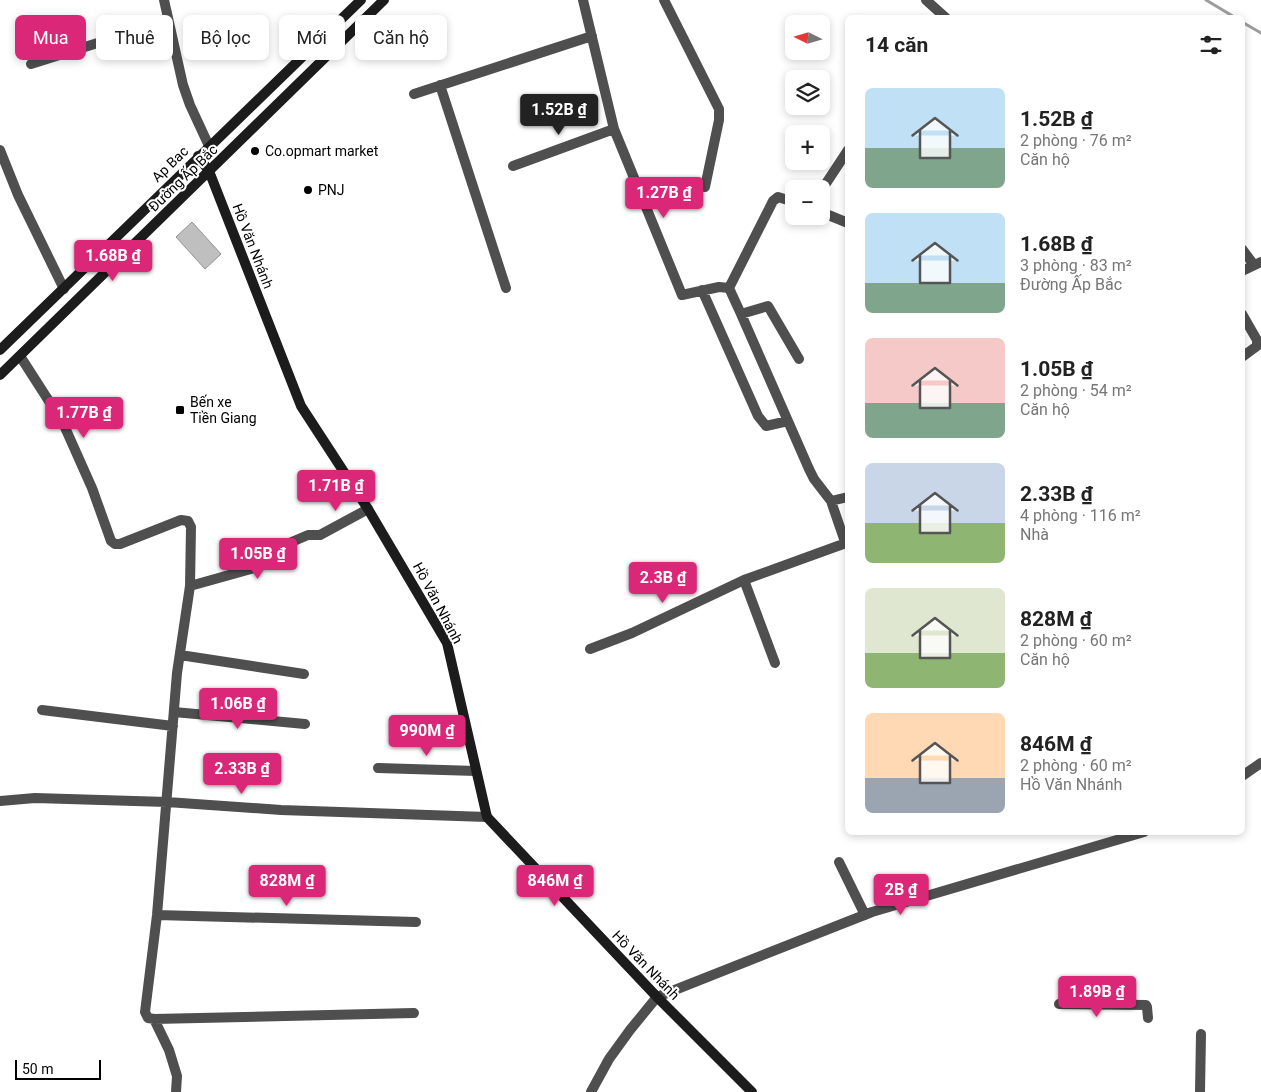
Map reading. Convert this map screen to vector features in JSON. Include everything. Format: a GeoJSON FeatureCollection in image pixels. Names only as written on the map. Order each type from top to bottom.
{"type":"FeatureCollection","features":[{"type":"Feature","properties":{"kind":"street"},"geometry":{"type":"LineString","coordinates":[[164,0],[167,15]]}},
{"type":"Feature","properties":{"kind":"street","name":"Ap Bac"},"geometry":{"type":"LineString","coordinates":[[0,350],[361,0]]}},
{"type":"Feature","properties":{"kind":"street","name":"Đường Ấp Bắc"},"geometry":{"type":"LineString","coordinates":[[0,375],[384,0]]}},
{"type":"Feature","properties":{"kind":"street"},"geometry":{"type":"LineString","coordinates":[[583,0],[614,129],[682,295],[719,287],[729,288]]}},
{"type":"Feature","properties":{"kind":"street"},"geometry":{"type":"LineString","coordinates":[[664,0],[719,108],[720,120],[705,186]]}},
{"type":"Feature","properties":{"kind":"street"},"geometry":{"type":"LineString","coordinates":[[926,0],[944,15]]}},
{"type":"Feature","properties":{"kind":"street"},"geometry":{"type":"LineString","coordinates":[[414,94],[592,36]]}},
{"type":"Feature","properties":{"kind":"street"},"geometry":{"type":"LineString","coordinates":[[173,41],[180,74],[190,105],[209,146]]}},
{"type":"Feature","properties":{"kind":"street"},"geometry":{"type":"LineString","coordinates":[[31,64],[96,43]]}},
{"type":"Feature","properties":{"kind":"street"},"geometry":{"type":"LineString","coordinates":[[440,85],[506,288]]}},
{"type":"Feature","properties":{"kind":"street"},"geometry":{"type":"LineString","coordinates":[[513,166],[614,129]]}},
{"type":"Feature","properties":{"kind":"street"},"geometry":{"type":"LineString","coordinates":[[0,150],[18,195],[64,289]]}},
{"type":"Feature","properties":{"kind":"street"},"geometry":{"type":"LineString","coordinates":[[828,180],[845,155]]}},
{"type":"Feature","properties":{"kind":"street","name":"Hồ Văn Nhánh"},"geometry":{"type":"LineString","coordinates":[[198,156],[209,172],[301,406],[368,509],[446,643],[487,817],[657,997],[752,1092]]}},
{"type":"Feature","properties":{"kind":"street"},"geometry":{"type":"LineString","coordinates":[[729,288],[773,201],[778,198],[785,200]]}},
{"type":"Feature","properties":{"kind":"street"},"geometry":{"type":"LineString","coordinates":[[830,216],[845,222]]}},
{"type":"Feature","properties":{"kind":"street"},"geometry":{"type":"LineString","coordinates":[[103,249],[114,264]]}},
{"type":"Feature","properties":{"kind":"street"},"geometry":{"type":"LineString","coordinates":[[1245,252],[1257,263],[1245,269]]}},
{"type":"Feature","properties":{"kind":"street"},"geometry":{"type":"LineString","coordinates":[[729,288],[814,479],[831,501],[845,538]]}},
{"type":"Feature","properties":{"kind":"street"},"geometry":{"type":"LineString","coordinates":[[702,290],[758,416],[766,426],[788,421]]}},
{"type":"Feature","properties":{"kind":"street"},"geometry":{"type":"LineString","coordinates":[[741,314],[768,306],[799,359]]}},
{"type":"Feature","properties":{"kind":"street"},"geometry":{"type":"LineString","coordinates":[[1245,319],[1257,340],[1257,346],[1245,355]]}},
{"type":"Feature","properties":{"kind":"street"},"geometry":{"type":"LineString","coordinates":[[20,356],[63,423],[112,541],[115,544],[120,544],[181,520],[188,522],[191,527],[190,586],[174,712],[158,915],[145,1012],[148,1018],[414,1013]]}},
{"type":"Feature","properties":{"kind":"street"},"geometry":{"type":"LineString","coordinates":[[831,501],[845,498]]}},
{"type":"Feature","properties":{"kind":"street"},"geometry":{"type":"LineString","coordinates":[[190,586],[258,567],[266,553],[308,535],[320,535],[368,509]]}},
{"type":"Feature","properties":{"kind":"street"},"geometry":{"type":"LineString","coordinates":[[590,649],[632,633],[744,580],[845,544]]}},
{"type":"Feature","properties":{"kind":"street"},"geometry":{"type":"LineString","coordinates":[[744,580],[775,663]]}},
{"type":"Feature","properties":{"kind":"street"},"geometry":{"type":"LineString","coordinates":[[180,654],[304,674]]}},
{"type":"Feature","properties":{"kind":"street"},"geometry":{"type":"LineString","coordinates":[[42,710],[173,726]]}},
{"type":"Feature","properties":{"kind":"street"},"geometry":{"type":"LineString","coordinates":[[174,712],[305,724]]}},
{"type":"Feature","properties":{"kind":"street"},"geometry":{"type":"LineString","coordinates":[[1245,774],[1261,762]]}},
{"type":"Feature","properties":{"kind":"street"},"geometry":{"type":"LineString","coordinates":[[378,768],[476,771]]}},
{"type":"Feature","properties":{"kind":"street"},"geometry":{"type":"LineString","coordinates":[[0,800],[35,798],[167,802],[281,810],[487,817]]}},
{"type":"Feature","properties":{"kind":"street"},"geometry":{"type":"LineString","coordinates":[[591,1092],[609,1059],[657,997],[865,915],[956,886],[1134,835]]}},
{"type":"Feature","properties":{"kind":"street"},"geometry":{"type":"LineString","coordinates":[[839,862],[865,915]]}},
{"type":"Feature","properties":{"kind":"street"},"geometry":{"type":"LineString","coordinates":[[158,915],[416,922]]}},
{"type":"Feature","properties":{"kind":"street"},"geometry":{"type":"LineString","coordinates":[[1059,1004],[1146,1005],[1148,1007],[1148,1018]]}},
{"type":"Feature","properties":{"kind":"street"},"geometry":{"type":"LineString","coordinates":[[154,1019],[169,1050],[176,1076],[176,1092]]}},
{"type":"Feature","properties":{"kind":"street"},"geometry":{"type":"LineString","coordinates":[[1200,1034],[1200,1092]]}},
{"type":"Feature","properties":{"kind":"building"},"geometry":{"type":"Polygon","coordinates":[[[192,222],[221,254],[205,269],[176,237],[192,222]]]}},
{"type":"Feature","properties":{"kind":"waterway"},"geometry":{"type":"LineString","coordinates":[[1206,0],[1231,15]]}},
{"type":"Feature","properties":{"kind":"waterway"},"geometry":{"type":"LineString","coordinates":[[1245,24],[1261,33]]}},
{"type":"Feature","properties":{"kind":"place","name":"Co.opmart market"},"geometry":{"type":"Point","coordinates":[255,151]}},
{"type":"Feature","properties":{"kind":"place","name":"PNJ"},"geometry":{"type":"Point","coordinates":[308,190]}},
{"type":"Feature","properties":{"kind":"place","name":"Bến xe Tiền Giang"},"geometry":{"type":"Point","coordinates":[180,410]}}]}
